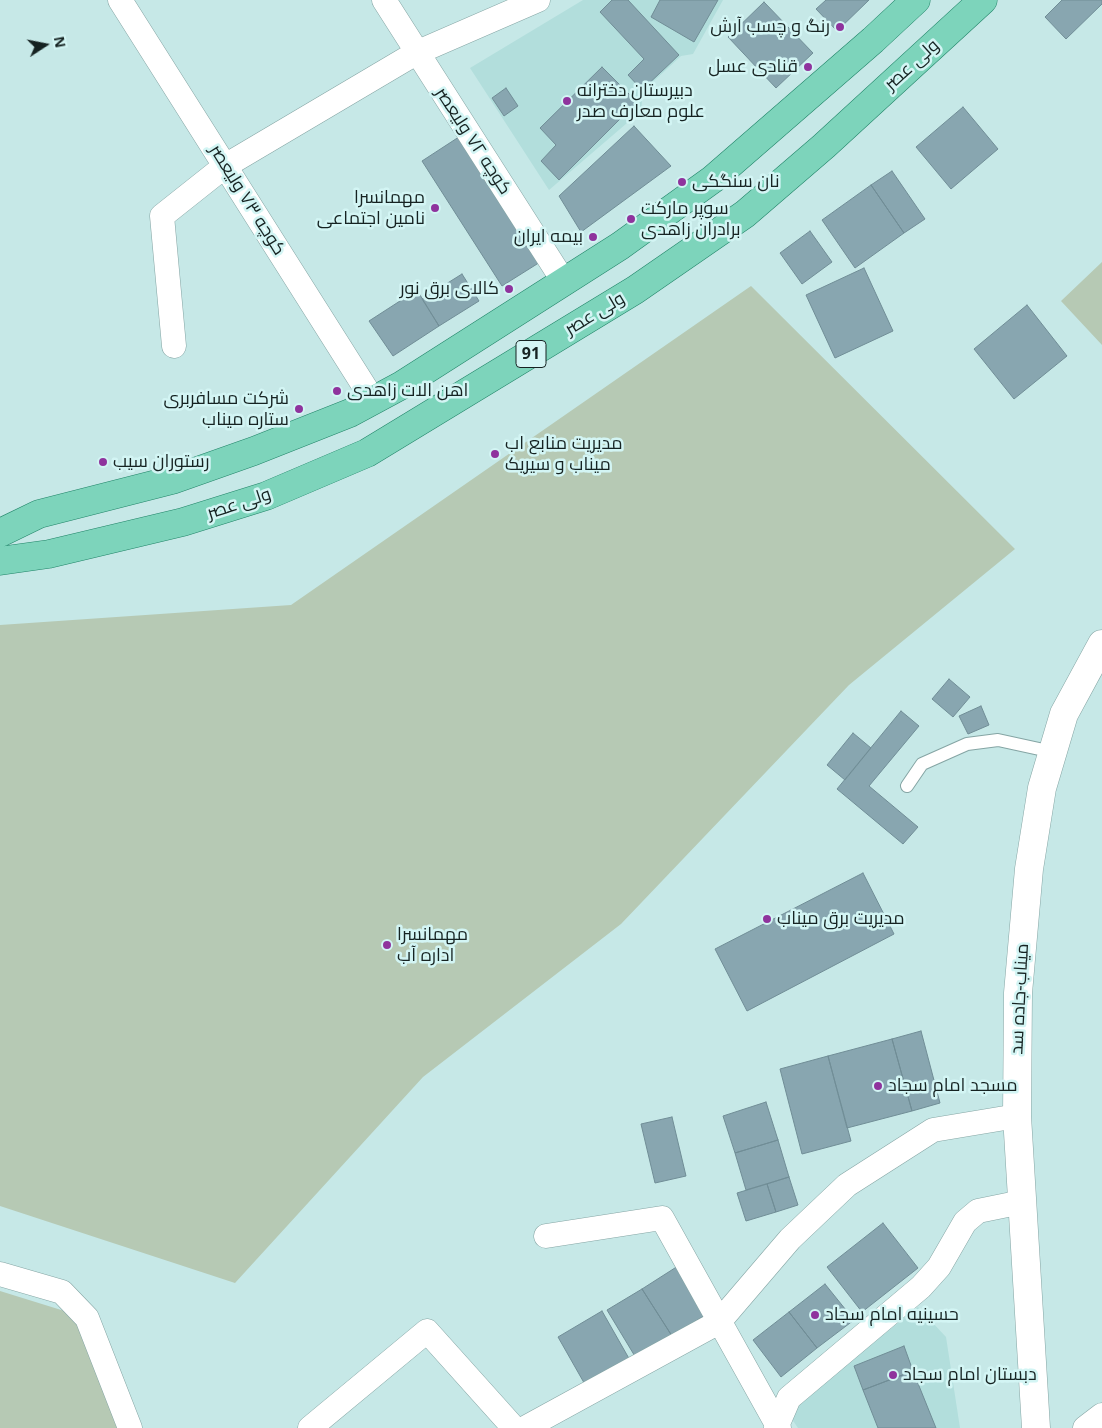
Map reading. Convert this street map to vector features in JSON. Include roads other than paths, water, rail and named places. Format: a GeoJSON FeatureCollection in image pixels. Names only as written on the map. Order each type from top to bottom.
{"type":"FeatureCollection","features":[{"type":"Feature","properties":{"kind":"main road","name":"91"},"geometry":{"type":"LineString","coordinates":[[0,533],[39,514],[172,480],[306,431],[402,385],[620,246],[713,179],[873,40],[916,0]]}},
{"type":"Feature","properties":{"kind":"main road","name":"ولی عصر"},"geometry":{"type":"LineString","coordinates":[[0,561],[49,554],[183,522],[266,496],[324,473],[367,453],[635,290],[745,214],[824,146],[984,0]]}},
{"type":"Feature","properties":{"kind":"street","name":"کوچه ۷۳ ولیعصر"},"geometry":{"type":"LineString","coordinates":[[120,0],[373,400]]}},
{"type":"Feature","properties":{"kind":"street","name":"کوچه ۷۲ ولیعصر"},"geometry":{"type":"LineString","coordinates":[[384,0],[416,53],[564,282]]}},
{"type":"Feature","properties":{"kind":"street"},"geometry":{"type":"LineString","coordinates":[[174,346],[162,216],[225,166],[416,53],[538,0]]}},
{"type":"Feature","properties":{"kind":"street","name":"میناب-جاده سد"},"geometry":{"type":"LineString","coordinates":[[1036,1428],[1017,1116],[1018,993],[1029,869],[1042,788],[1064,714],[1102,644]]}},
{"type":"Feature","properties":{"kind":"street"},"geometry":{"type":"LineString","coordinates":[[525,1428],[719,1322],[790,1239],[847,1185],[933,1130],[1017,1116]]}},
{"type":"Feature","properties":{"kind":"street"},"geometry":{"type":"LineString","coordinates":[[777,1427],[789,1398],[927,1280],[939,1267],[964,1222],[978,1211],[1022,1202]]}},
{"type":"Feature","properties":{"kind":"street"},"geometry":{"type":"LineString","coordinates":[[546,1236],[662,1218],[777,1427]]}},
{"type":"Feature","properties":{"kind":"street"},"geometry":{"type":"LineString","coordinates":[[0,1274],[62,1292],[88,1318],[130,1428]]}},
{"type":"Feature","properties":{"kind":"street"},"geometry":{"type":"LineString","coordinates":[[310,1428],[427,1331],[514,1428]]}},
{"type":"Feature","properties":{"kind":"street"},"geometry":{"type":"LineString","coordinates":[[1085,1428],[1102,1415]]}},
{"type":"Feature","properties":{"kind":"lane"},"geometry":{"type":"LineString","coordinates":[[907,786],[922,764],[967,744],[998,740],[1053,752]]}},
{"type":"Feature","properties":{"kind":"place","name":"رنگ و چسب آرش"},"geometry":{"type":"Point","coordinates":[840,27]}},
{"type":"Feature","properties":{"kind":"place","name":"قنادی عسل"},"geometry":{"type":"Point","coordinates":[808,67]}},
{"type":"Feature","properties":{"kind":"place","name":"دبیرستان دخترانه علوم معارف صدر"},"geometry":{"type":"Point","coordinates":[567,101]}},
{"type":"Feature","properties":{"kind":"place","name":"نان سنگکی"},"geometry":{"type":"Point","coordinates":[682,182]}},
{"type":"Feature","properties":{"kind":"place","name":"مهمانسرا نامین اجتماعی"},"geometry":{"type":"Point","coordinates":[435,208]}},
{"type":"Feature","properties":{"kind":"place","name":"سوپر مارکت برادران زاهدی"},"geometry":{"type":"Point","coordinates":[631,219]}},
{"type":"Feature","properties":{"kind":"place","name":"بیمه ایران"},"geometry":{"type":"Point","coordinates":[593,237]}},
{"type":"Feature","properties":{"kind":"place","name":"کالای برق نور"},"geometry":{"type":"Point","coordinates":[509,289]}},
{"type":"Feature","properties":{"kind":"place","name":"اهن الات زاهدی"},"geometry":{"type":"Point","coordinates":[337,391]}},
{"type":"Feature","properties":{"kind":"place","name":"شرکت مسافربری ستاره میناب"},"geometry":{"type":"Point","coordinates":[299,409]}},
{"type":"Feature","properties":{"kind":"place","name":"مدیریت منابع اب میناب و سیریک"},"geometry":{"type":"Point","coordinates":[495,454]}},
{"type":"Feature","properties":{"kind":"place","name":"رستوران سيب"},"geometry":{"type":"Point","coordinates":[103,462]}},
{"type":"Feature","properties":{"kind":"place","name":"مدیریت برق میناب"},"geometry":{"type":"Point","coordinates":[767,919]}},
{"type":"Feature","properties":{"kind":"place","name":"مهمانسرا اداره آب"},"geometry":{"type":"Point","coordinates":[387,945]}},
{"type":"Feature","properties":{"kind":"place","name":"مسجد امام سجاد"},"geometry":{"type":"Point","coordinates":[878,1086]}},
{"type":"Feature","properties":{"kind":"place","name":"حسینیه امام سجاد"},"geometry":{"type":"Point","coordinates":[815,1315]}},
{"type":"Feature","properties":{"kind":"place","name":"دبستان امام سجاد"},"geometry":{"type":"Point","coordinates":[893,1375]}}]}
